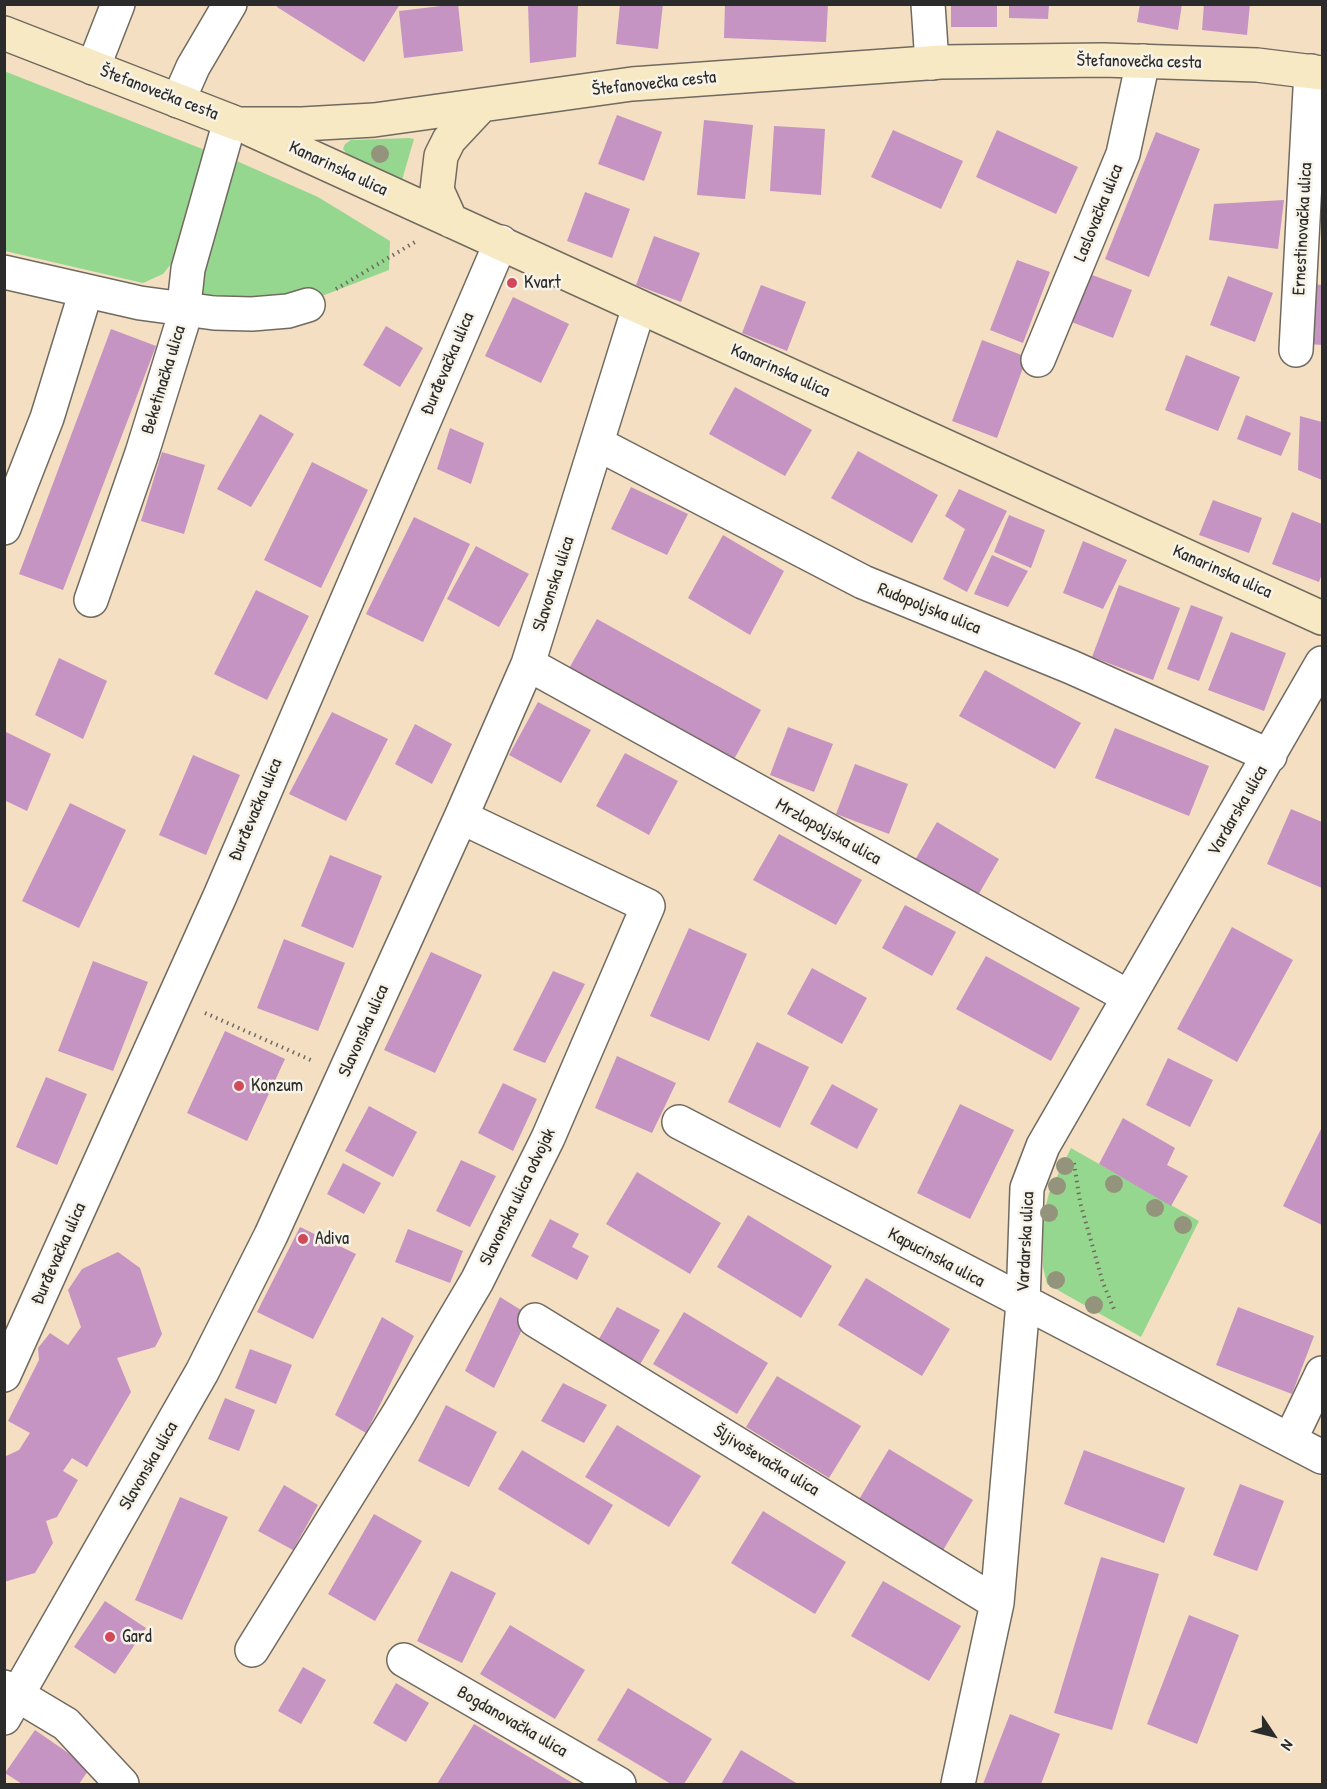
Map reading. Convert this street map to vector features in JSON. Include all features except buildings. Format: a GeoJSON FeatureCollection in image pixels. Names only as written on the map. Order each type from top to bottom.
{"type":"FeatureCollection","features":[{"type":"Feature","properties":{"kind":"street"},"geometry":{"type":"LineString","coordinates":[[93,68],[118,4]]}},
{"type":"Feature","properties":{"kind":"street"},"geometry":{"type":"LineString","coordinates":[[178,101],[193,67],[230,4]]}},
{"type":"Feature","properties":{"kind":"street"},"geometry":{"type":"LineString","coordinates":[[928,4],[932,63]]}},
{"type":"Feature","properties":{"kind":"street","name":"Štefanovečka cesta"},"geometry":{"type":"LineString","coordinates":[[4,33],[234,123],[355,122],[480,107],[632,84],[932,63],[1143,61],[1257,65],[1317,72]]}},
{"type":"Feature","properties":{"kind":"street","name":"Laslovačka ulica"},"geometry":{"type":"LineString","coordinates":[[1038,360],[1123,154],[1143,61]]}},
{"type":"Feature","properties":{"kind":"street","name":"Ernestinovačka ulica"},"geometry":{"type":"LineString","coordinates":[[1296,350],[1317,72]]}},
{"type":"Feature","properties":{"kind":"street"},"geometry":{"type":"LineString","coordinates":[[451,220],[437,190],[441,156],[449,140],[480,107]]}},
{"type":"Feature","properties":{"kind":"street","name":"Kanarinska ulica"},"geometry":{"type":"LineString","coordinates":[[234,123],[501,242],[1323,618]]}},
{"type":"Feature","properties":{"kind":"street","name":"Beketinačka ulica"},"geometry":{"type":"LineString","coordinates":[[91,600],[142,453],[182,324],[188,269],[234,123]]}},
{"type":"Feature","properties":{"kind":"street","name":"Đurđevačka ulica"},"geometry":{"type":"LineString","coordinates":[[4,1375],[173,999],[501,242]]}},
{"type":"Feature","properties":{"kind":"street"},"geometry":{"type":"LineString","coordinates":[[4,272],[86,291],[184,309],[252,314],[288,311],[308,305]]}},
{"type":"Feature","properties":{"kind":"street"},"geometry":{"type":"LineString","coordinates":[[4,528],[47,418],[86,291]]}},
{"type":"Feature","properties":{"kind":"street","name":"Slavonska ulica"},"geometry":{"type":"LineString","coordinates":[[10,1699],[202,1372],[271,1235],[461,817],[528,664],[639,307]]}},
{"type":"Feature","properties":{"kind":"street","name":"Rudopoljska ulica"},"geometry":{"type":"LineString","coordinates":[[598,444],[863,582],[1071,667],[1270,756]]}},
{"type":"Feature","properties":{"kind":"street","name":"Vardarska ulica"},"geometry":{"type":"LineString","coordinates":[[958,1785],[997,1603],[1023,1303],[1027,1188],[1051,1133],[1323,663]]}},
{"type":"Feature","properties":{"kind":"street","name":"Mrzlopoljska ulica"},"geometry":{"type":"LineString","coordinates":[[528,664],[1129,997]]}},
{"type":"Feature","properties":{"kind":"street","name":"Slavonska ulica odvojak"},"geometry":{"type":"LineString","coordinates":[[252,1650],[399,1413],[477,1281],[549,1138],[648,906],[461,817]]}},
{"type":"Feature","properties":{"kind":"street","name":"Kapucinska ulica"},"geometry":{"type":"LineString","coordinates":[[679,1122],[1023,1303],[1323,1457]]}},
{"type":"Feature","properties":{"kind":"street","name":"Šljivoševačka ulica"},"geometry":{"type":"LineString","coordinates":[[535,1320],[997,1603]]}},
{"type":"Feature","properties":{"kind":"street"},"geometry":{"type":"LineString","coordinates":[[1290,1440],[1323,1373]]}},
{"type":"Feature","properties":{"kind":"street","name":"Bogdanovačka ulica"},"geometry":{"type":"LineString","coordinates":[[404,1660],[619,1785]]}},
{"type":"Feature","properties":{"kind":"street"},"geometry":{"type":"LineString","coordinates":[[10,1699],[66,1724],[122,1785]]}},
{"type":"Feature","properties":{"kind":"path"},"geometry":{"type":"LineString","coordinates":[[308,305],[421,238]]}},
{"type":"Feature","properties":{"kind":"path"},"geometry":{"type":"LineString","coordinates":[[173,999],[344,1074]]}},
{"type":"Feature","properties":{"kind":"path"},"geometry":{"type":"LineString","coordinates":[[1051,1133],[1072,1152],[1080,1202],[1102,1283],[1115,1312]]}},
{"type":"Feature","properties":{"kind":"green space"},"geometry":{"type":"Polygon","coordinates":[[[4,71],[205,150],[175,259],[163,274],[143,283],[5,251],[4,71]]]}},
{"type":"Feature","properties":{"kind":"green space"},"geometry":{"type":"Polygon","coordinates":[[[414,139],[402,180],[349,157],[343,149],[345,144],[351,140],[414,139]]]}},
{"type":"Feature","properties":{"kind":"green space"},"geometry":{"type":"Polygon","coordinates":[[[230,158],[318,197],[390,241],[389,270],[322,296],[290,304],[210,303],[202,292],[202,272],[230,158]]]}},
{"type":"Feature","properties":{"kind":"green space"},"geometry":{"type":"Polygon","coordinates":[[[1071,1148],[1199,1221],[1141,1337],[1047,1284],[1043,1267],[1043,1217],[1049,1193],[1071,1148]]]}},
{"type":"Feature","properties":{"kind":"place","name":"Kvart"},"geometry":{"type":"Point","coordinates":[512,283]}},
{"type":"Feature","properties":{"kind":"place","name":"Konzum"},"geometry":{"type":"Point","coordinates":[239,1086]}},
{"type":"Feature","properties":{"kind":"place","name":"Adiva"},"geometry":{"type":"Point","coordinates":[303,1239]}},
{"type":"Feature","properties":{"kind":"place","name":"Gard"},"geometry":{"type":"Point","coordinates":[110,1637]}}]}
